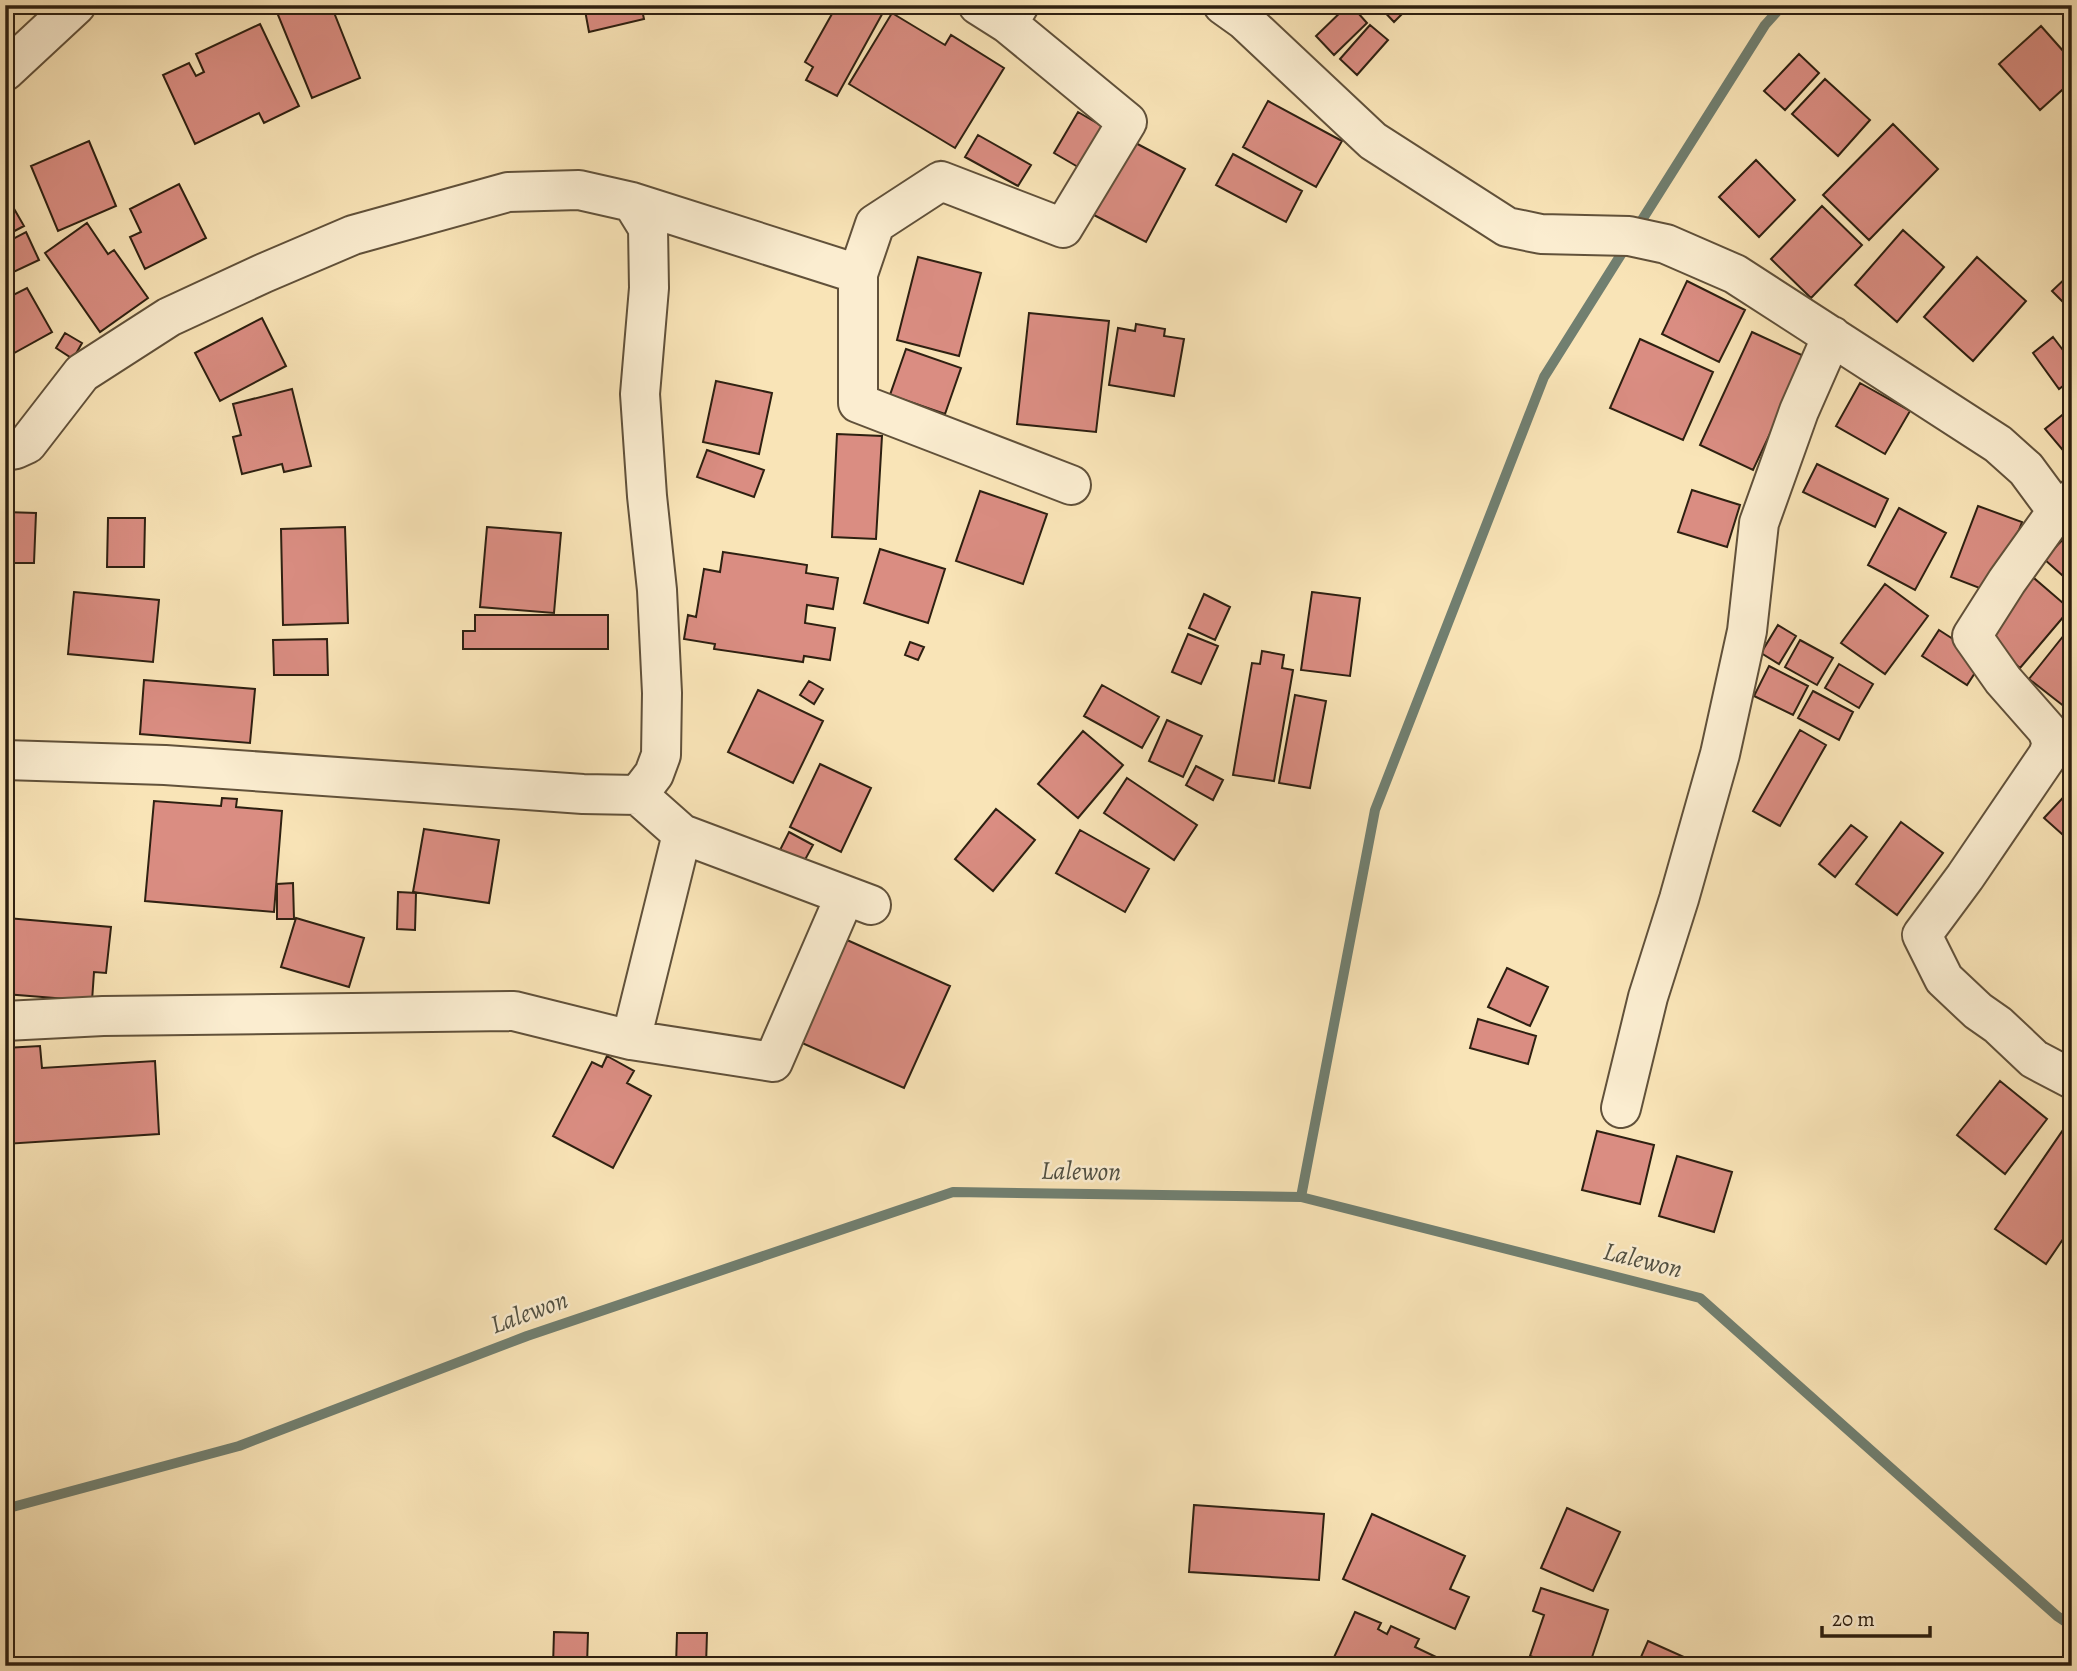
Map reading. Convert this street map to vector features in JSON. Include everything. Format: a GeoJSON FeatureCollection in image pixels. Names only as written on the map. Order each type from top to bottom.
{"type":"FeatureCollection","features":[{"type":"Feature","properties":{"kind":"street"},"geometry":{"type":"LineString","coordinates":[[5,71],[76,5]]}},
{"type":"Feature","properties":{"kind":"street"},"geometry":{"type":"LineString","coordinates":[[1223,5],[1244,20],[1373,141],[1507,227],[1541,234],[1629,236],[1666,244],[1735,274],[1998,444],[2065,505],[2007,581],[1972,636],[2003,680],[2047,730],[2052,743],[2060,743]]}},
{"type":"Feature","properties":{"kind":"street"},"geometry":{"type":"LineString","coordinates":[[1001,12],[1127,122],[1063,228],[941,181],[875,224],[858,274],[858,403],[1071,485]]}},
{"type":"Feature","properties":{"kind":"street"},"geometry":{"type":"LineString","coordinates":[[5,451],[27,444],[82,373],[169,317],[353,235],[508,192],[579,190],[632,202],[858,274]]}},
{"type":"Feature","properties":{"kind":"street"},"geometry":{"type":"LineString","coordinates":[[632,202],[648,228],[649,288],[640,394],[657,590],[662,693],[661,755],[654,774],[638,795]]}},
{"type":"Feature","properties":{"kind":"street"},"geometry":{"type":"LineString","coordinates":[[1621,1108],[1648,997],[1720,754],[1746,631],[1759,523],[1799,411],[1832,336]]}},
{"type":"Feature","properties":{"kind":"street"},"geometry":{"type":"LineString","coordinates":[[2060,743],[1922,935],[1944,979],[2034,1059],[2072,1079]]}},
{"type":"Feature","properties":{"kind":"street"},"geometry":{"type":"LineString","coordinates":[[5,760],[165,765],[569,793],[638,795],[682,834],[858,900],[773,1062],[631,1040],[513,1011],[103,1016],[5,1021]]}},
{"type":"Feature","properties":{"kind":"street"},"geometry":{"type":"LineString","coordinates":[[631,1040],[682,834]]}},
{"type":"Feature","properties":{"kind":"building"},"geometry":{"type":"Polygon","coordinates":[[[287,5],[331,5],[360,78],[312,98],[276,10],[287,5]]]}},
{"type":"Feature","properties":{"kind":"building"},"geometry":{"type":"Polygon","coordinates":[[[584,5],[641,5],[644,19],[589,32],[584,5]]]}},
{"type":"Feature","properties":{"kind":"building"},"geometry":{"type":"Polygon","coordinates":[[[837,5],[886,7],[837,96],[806,80],[813,67],[805,62],[837,5]]]}},
{"type":"Feature","properties":{"kind":"building"},"geometry":{"type":"Polygon","coordinates":[[[1348,5],[1367,23],[1334,55],[1316,36],[1348,5]]]}},
{"type":"Feature","properties":{"kind":"building"},"geometry":{"type":"Polygon","coordinates":[[[1378,5],[1411,5],[1394,22],[1378,5]]]}},
{"type":"Feature","properties":{"kind":"building"},"geometry":{"type":"Polygon","coordinates":[[[892,13],[945,45],[951,35],[1004,68],[955,148],[849,84],[892,13]]]}},
{"type":"Feature","properties":{"kind":"building"},"geometry":{"type":"Polygon","coordinates":[[[260,24],[299,106],[264,123],[259,113],[195,144],[163,75],[189,63],[196,76],[204,72],[196,54],[260,24]]]}},
{"type":"Feature","properties":{"kind":"building"},"geometry":{"type":"Polygon","coordinates":[[[1370,25],[1388,40],[1357,75],[1340,59],[1370,25]]]}},
{"type":"Feature","properties":{"kind":"building"},"geometry":{"type":"Polygon","coordinates":[[[2041,26],[2072,61],[2072,81],[2040,110],[1999,64],[2041,26]]]}},
{"type":"Feature","properties":{"kind":"building"},"geometry":{"type":"Polygon","coordinates":[[[1799,54],[1819,73],[1785,110],[1764,91],[1799,54]]]}},
{"type":"Feature","properties":{"kind":"building"},"geometry":{"type":"Polygon","coordinates":[[[1825,79],[1870,120],[1838,156],[1792,114],[1825,79]]]}},
{"type":"Feature","properties":{"kind":"building"},"geometry":{"type":"Polygon","coordinates":[[[1268,101],[1342,141],[1316,187],[1243,147],[1268,101]]]}},
{"type":"Feature","properties":{"kind":"building"},"geometry":{"type":"Polygon","coordinates":[[[1078,112],[1114,133],[1090,174],[1054,153],[1078,112]]]}},
{"type":"Feature","properties":{"kind":"building"},"geometry":{"type":"Polygon","coordinates":[[[1893,124],[1938,169],[1869,240],[1823,195],[1893,124]]]}},
{"type":"Feature","properties":{"kind":"building"},"geometry":{"type":"Polygon","coordinates":[[[978,135],[1031,165],[1018,186],[965,157],[978,135]]]}},
{"type":"Feature","properties":{"kind":"building"},"geometry":{"type":"Polygon","coordinates":[[[1128,139],[1185,169],[1146,242],[1090,213],[1128,139]]]}},
{"type":"Feature","properties":{"kind":"building"},"geometry":{"type":"Polygon","coordinates":[[[89,141],[116,206],[58,231],[31,166],[89,141]]]}},
{"type":"Feature","properties":{"kind":"building"},"geometry":{"type":"Polygon","coordinates":[[[1233,154],[1302,191],[1286,222],[1216,185],[1233,154]]]}},
{"type":"Feature","properties":{"kind":"building"},"geometry":{"type":"Polygon","coordinates":[[[1756,160],[1795,200],[1759,237],[1719,197],[1756,160]]]}},
{"type":"Feature","properties":{"kind":"building"},"geometry":{"type":"Polygon","coordinates":[[[179,184],[206,238],[145,269],[130,237],[141,232],[130,209],[179,184]]]}},
{"type":"Feature","properties":{"kind":"building"},"geometry":{"type":"Polygon","coordinates":[[[5,193],[24,226],[5,236],[5,193]]]}},
{"type":"Feature","properties":{"kind":"building"},"geometry":{"type":"Polygon","coordinates":[[[1822,206],[1862,245],[1811,298],[1771,259],[1822,206]]]}},
{"type":"Feature","properties":{"kind":"building"},"geometry":{"type":"Polygon","coordinates":[[[87,223],[108,254],[114,250],[148,298],[100,332],[45,253],[87,223]]]}},
{"type":"Feature","properties":{"kind":"building"},"geometry":{"type":"Polygon","coordinates":[[[1903,230],[1944,267],[1897,322],[1855,285],[1903,230]]]}},
{"type":"Feature","properties":{"kind":"building"},"geometry":{"type":"Polygon","coordinates":[[[26,232],[39,260],[5,276],[5,243],[26,232]]]}},
{"type":"Feature","properties":{"kind":"building"},"geometry":{"type":"Polygon","coordinates":[[[918,257],[981,273],[959,356],[897,340],[918,257]]]}},
{"type":"Feature","properties":{"kind":"building"},"geometry":{"type":"Polygon","coordinates":[[[1977,257],[2026,301],[1973,361],[1924,317],[1977,257]]]}},
{"type":"Feature","properties":{"kind":"building"},"geometry":{"type":"Polygon","coordinates":[[[2072,272],[2072,311],[2052,291],[2072,272]]]}},
{"type":"Feature","properties":{"kind":"building"},"geometry":{"type":"Polygon","coordinates":[[[1687,281],[1745,310],[1719,362],[1662,334],[1687,281]]]}},
{"type":"Feature","properties":{"kind":"building"},"geometry":{"type":"Polygon","coordinates":[[[27,288],[52,332],[7,357],[5,299],[27,288]]]}},
{"type":"Feature","properties":{"kind":"building"},"geometry":{"type":"Polygon","coordinates":[[[1029,313],[1109,321],[1096,432],[1017,424],[1029,313]]]}},
{"type":"Feature","properties":{"kind":"building"},"geometry":{"type":"Polygon","coordinates":[[[262,318],[286,366],[220,401],[195,353],[262,318]]]}},
{"type":"Feature","properties":{"kind":"building"},"geometry":{"type":"Polygon","coordinates":[[[1136,324],[1165,329],[1164,336],[1184,339],[1174,396],[1109,385],[1118,328],[1135,331],[1136,324]]]}},
{"type":"Feature","properties":{"kind":"building"},"geometry":{"type":"Polygon","coordinates":[[[1752,332],[1806,357],[1753,470],[1700,445],[1752,332]]]}},
{"type":"Feature","properties":{"kind":"building"},"geometry":{"type":"Polygon","coordinates":[[[65,333],[82,343],[73,359],[56,348],[65,333]]]}},
{"type":"Feature","properties":{"kind":"building"},"geometry":{"type":"Polygon","coordinates":[[[2053,337],[2072,362],[2072,379],[2059,389],[2033,353],[2053,337]]]}},
{"type":"Feature","properties":{"kind":"building"},"geometry":{"type":"Polygon","coordinates":[[[1640,339],[1713,372],[1683,440],[1610,408],[1640,339]]]}},
{"type":"Feature","properties":{"kind":"building"},"geometry":{"type":"Polygon","coordinates":[[[906,349],[961,368],[945,414],[890,395],[906,349]]]}},
{"type":"Feature","properties":{"kind":"building"},"geometry":{"type":"Polygon","coordinates":[[[716,381],[772,393],[759,454],[703,442],[716,381]]]}},
{"type":"Feature","properties":{"kind":"building"},"geometry":{"type":"Polygon","coordinates":[[[1860,383],[1910,411],[1885,454],[1836,426],[1860,383]]]}},
{"type":"Feature","properties":{"kind":"building"},"geometry":{"type":"Polygon","coordinates":[[[292,389],[311,466],[284,472],[282,464],[242,474],[233,437],[241,435],[233,404],[292,389]]]}},
{"type":"Feature","properties":{"kind":"building"},"geometry":{"type":"Polygon","coordinates":[[[2072,407],[2072,461],[2045,429],[2072,407]]]}},
{"type":"Feature","properties":{"kind":"building"},"geometry":{"type":"Polygon","coordinates":[[[837,434],[882,436],[876,539],[832,537],[837,434]]]}},
{"type":"Feature","properties":{"kind":"building"},"geometry":{"type":"Polygon","coordinates":[[[707,450],[764,470],[754,497],[697,477],[707,450]]]}},
{"type":"Feature","properties":{"kind":"building"},"geometry":{"type":"Polygon","coordinates":[[[1817,464],[1888,499],[1875,527],[1803,492],[1817,464]]]}},
{"type":"Feature","properties":{"kind":"building"},"geometry":{"type":"Polygon","coordinates":[[[1692,490],[1740,505],[1727,547],[1678,532],[1692,490]]]}},
{"type":"Feature","properties":{"kind":"building"},"geometry":{"type":"Polygon","coordinates":[[[980,491],[1047,514],[1023,584],[956,561],[980,491]]]}},
{"type":"Feature","properties":{"kind":"building"},"geometry":{"type":"Polygon","coordinates":[[[1978,506],[2022,522],[1995,594],[1951,577],[1978,506]]]}},
{"type":"Feature","properties":{"kind":"building"},"geometry":{"type":"Polygon","coordinates":[[[1899,508],[1946,533],[1915,590],[1868,565],[1899,508]]]}},
{"type":"Feature","properties":{"kind":"building"},"geometry":{"type":"Polygon","coordinates":[[[5,512],[36,513],[34,563],[5,563],[5,512]]]}},
{"type":"Feature","properties":{"kind":"building"},"geometry":{"type":"Polygon","coordinates":[[[108,518],[145,518],[144,567],[107,567],[108,518]]]}},
{"type":"Feature","properties":{"kind":"building"},"geometry":{"type":"Polygon","coordinates":[[[345,527],[348,623],[283,625],[281,529],[345,527]]]}},
{"type":"Feature","properties":{"kind":"building"},"geometry":{"type":"Polygon","coordinates":[[[487,527],[561,533],[554,613],[480,607],[487,527]]]}},
{"type":"Feature","properties":{"kind":"building"},"geometry":{"type":"Polygon","coordinates":[[[2072,530],[2072,584],[2044,559],[2072,530]]]}},
{"type":"Feature","properties":{"kind":"building"},"geometry":{"type":"Polygon","coordinates":[[[880,549],[945,569],[928,623],[864,603],[880,549]]]}},
{"type":"Feature","properties":{"kind":"building"},"geometry":{"type":"Polygon","coordinates":[[[723,552],[807,565],[806,573],[838,578],[833,609],[807,605],[805,623],[835,628],[830,660],[804,656],[803,662],[714,649],[715,644],[684,639],[688,615],[696,617],[704,569],[720,572],[723,552]]]}},
{"type":"Feature","properties":{"kind":"building"},"geometry":{"type":"Polygon","coordinates":[[[2028,573],[2070,609],[2020,668],[1978,632],[2028,573]]]}},
{"type":"Feature","properties":{"kind":"building"},"geometry":{"type":"Polygon","coordinates":[[[1885,584],[1928,616],[1885,674],[1841,643],[1885,584]]]}},
{"type":"Feature","properties":{"kind":"building"},"geometry":{"type":"Polygon","coordinates":[[[74,592],[159,600],[153,662],[68,654],[74,592]]]}},
{"type":"Feature","properties":{"kind":"building"},"geometry":{"type":"Polygon","coordinates":[[[1312,592],[1360,598],[1350,676],[1301,670],[1312,592]]]}},
{"type":"Feature","properties":{"kind":"building"},"geometry":{"type":"Polygon","coordinates":[[[1204,594],[1230,607],[1215,640],[1189,628],[1204,594]]]}},
{"type":"Feature","properties":{"kind":"building"},"geometry":{"type":"Polygon","coordinates":[[[475,615],[608,615],[608,649],[463,649],[463,631],[475,631],[475,615]]]}},
{"type":"Feature","properties":{"kind":"building"},"geometry":{"type":"Polygon","coordinates":[[[1778,625],[1796,636],[1779,664],[1761,653],[1778,625]]]}},
{"type":"Feature","properties":{"kind":"building"},"geometry":{"type":"Polygon","coordinates":[[[2072,625],[2072,709],[2070,711],[2029,679],[2072,625]]]}},
{"type":"Feature","properties":{"kind":"building"},"geometry":{"type":"Polygon","coordinates":[[[1939,630],[1984,659],[1967,685],[1922,656],[1939,630]]]}},
{"type":"Feature","properties":{"kind":"building"},"geometry":{"type":"Polygon","coordinates":[[[1188,634],[1218,646],[1201,684],[1172,672],[1188,634]]]}},
{"type":"Feature","properties":{"kind":"building"},"geometry":{"type":"Polygon","coordinates":[[[327,639],[328,675],[274,675],[273,640],[327,639]]]}},
{"type":"Feature","properties":{"kind":"building"},"geometry":{"type":"Polygon","coordinates":[[[1800,640],[1833,658],[1817,685],[1785,667],[1800,640]]]}},
{"type":"Feature","properties":{"kind":"building"},"geometry":{"type":"Polygon","coordinates":[[[910,642],[924,647],[918,660],[905,655],[910,642]]]}},
{"type":"Feature","properties":{"kind":"building"},"geometry":{"type":"Polygon","coordinates":[[[1262,651],[1284,655],[1282,668],[1293,670],[1274,781],[1233,775],[1252,663],[1260,664],[1262,651]]]}},
{"type":"Feature","properties":{"kind":"building"},"geometry":{"type":"Polygon","coordinates":[[[1839,664],[1873,684],[1859,708],[1825,688],[1839,664]]]}},
{"type":"Feature","properties":{"kind":"building"},"geometry":{"type":"Polygon","coordinates":[[[1769,666],[1808,686],[1793,715],[1754,696],[1769,666]]]}},
{"type":"Feature","properties":{"kind":"building"},"geometry":{"type":"Polygon","coordinates":[[[144,680],[255,689],[250,743],[140,734],[144,680]]]}},
{"type":"Feature","properties":{"kind":"building"},"geometry":{"type":"Polygon","coordinates":[[[809,681],[823,689],[814,704],[800,695],[809,681]]]}},
{"type":"Feature","properties":{"kind":"building"},"geometry":{"type":"Polygon","coordinates":[[[1102,685],[1159,717],[1142,748],[1084,716],[1102,685]]]}},
{"type":"Feature","properties":{"kind":"building"},"geometry":{"type":"Polygon","coordinates":[[[758,690],[823,721],[793,783],[728,752],[758,690]]]}},
{"type":"Feature","properties":{"kind":"building"},"geometry":{"type":"Polygon","coordinates":[[[1813,691],[1853,712],[1839,740],[1798,718],[1813,691]]]}},
{"type":"Feature","properties":{"kind":"building"},"geometry":{"type":"Polygon","coordinates":[[[1295,695],[1326,701],[1310,788],[1279,783],[1295,695]]]}},
{"type":"Feature","properties":{"kind":"building"},"geometry":{"type":"Polygon","coordinates":[[[1167,720],[1202,736],[1183,777],[1149,761],[1167,720]]]}},
{"type":"Feature","properties":{"kind":"building"},"geometry":{"type":"Polygon","coordinates":[[[1800,730],[1826,745],[1780,826],[1753,811],[1800,730]]]}},
{"type":"Feature","properties":{"kind":"building"},"geometry":{"type":"Polygon","coordinates":[[[1083,731],[1123,765],[1078,818],[1038,784],[1083,731]]]}},
{"type":"Feature","properties":{"kind":"building"},"geometry":{"type":"Polygon","coordinates":[[[820,764],[871,788],[841,852],[790,827],[820,764]]]}},
{"type":"Feature","properties":{"kind":"building"},"geometry":{"type":"Polygon","coordinates":[[[1196,766],[1223,780],[1213,800],[1186,785],[1196,766]]]}},
{"type":"Feature","properties":{"kind":"building"},"geometry":{"type":"Polygon","coordinates":[[[1127,778],[1197,825],[1174,860],[1104,813],[1127,778]]]}},
{"type":"Feature","properties":{"kind":"building"},"geometry":{"type":"Polygon","coordinates":[[[2072,788],[2072,843],[2044,818],[2072,788]]]}},
{"type":"Feature","properties":{"kind":"building"},"geometry":{"type":"Polygon","coordinates":[[[222,798],[237,799],[236,807],[282,811],[274,912],[145,901],[154,801],[221,806],[222,798]]]}},
{"type":"Feature","properties":{"kind":"building"},"geometry":{"type":"Polygon","coordinates":[[[996,809],[1035,840],[993,891],[955,859],[996,809]]]}},
{"type":"Feature","properties":{"kind":"building"},"geometry":{"type":"Polygon","coordinates":[[[1901,822],[1943,853],[1897,915],[1856,884],[1901,822]]]}},
{"type":"Feature","properties":{"kind":"building"},"geometry":{"type":"Polygon","coordinates":[[[1851,825],[1867,837],[1835,877],[1819,864],[1851,825]]]}},
{"type":"Feature","properties":{"kind":"building"},"geometry":{"type":"Polygon","coordinates":[[[424,829],[499,840],[489,903],[413,892],[424,829]]]}},
{"type":"Feature","properties":{"kind":"building"},"geometry":{"type":"Polygon","coordinates":[[[1080,830],[1149,869],[1125,912],[1056,873],[1080,830]]]}},
{"type":"Feature","properties":{"kind":"building"},"geometry":{"type":"Polygon","coordinates":[[[789,832],[813,845],[800,869],[777,856],[789,832]]]}},
{"type":"Feature","properties":{"kind":"building"},"geometry":{"type":"Polygon","coordinates":[[[293,883],[294,919],[277,919],[277,884],[293,883]]]}},
{"type":"Feature","properties":{"kind":"building"},"geometry":{"type":"Polygon","coordinates":[[[398,892],[416,893],[415,930],[397,929],[398,892]]]}},
{"type":"Feature","properties":{"kind":"building"},"geometry":{"type":"Polygon","coordinates":[[[7,918],[111,927],[106,973],[94,972],[92,1001],[5,994],[7,918]]]}},
{"type":"Feature","properties":{"kind":"building"},"geometry":{"type":"Polygon","coordinates":[[[296,918],[364,938],[349,987],[281,967],[296,918]]]}},
{"type":"Feature","properties":{"kind":"building"},"geometry":{"type":"Polygon","coordinates":[[[847,940],[950,986],[904,1088],[802,1043],[847,940]]]}},
{"type":"Feature","properties":{"kind":"building"},"geometry":{"type":"Polygon","coordinates":[[[1507,968],[1548,987],[1530,1026],[1488,1007],[1507,968]]]}},
{"type":"Feature","properties":{"kind":"building"},"geometry":{"type":"Polygon","coordinates":[[[1478,1019],[1536,1036],[1528,1064],[1470,1048],[1478,1019]]]}},
{"type":"Feature","properties":{"kind":"building"},"geometry":{"type":"Polygon","coordinates":[[[40,1046],[42,1068],[155,1061],[159,1134],[5,1144],[5,1048],[40,1046]]]}},
{"type":"Feature","properties":{"kind":"building"},"geometry":{"type":"Polygon","coordinates":[[[607,1056],[634,1071],[627,1083],[651,1096],[613,1168],[553,1136],[592,1062],[602,1067],[607,1056]]]}},
{"type":"Feature","properties":{"kind":"building"},"geometry":{"type":"Polygon","coordinates":[[[2000,1081],[2047,1119],[2005,1174],[1957,1135],[2000,1081]]]}},
{"type":"Feature","properties":{"kind":"building"},"geometry":{"type":"Polygon","coordinates":[[[2063,1130],[2072,1136],[2072,1226],[2046,1264],[1995,1229],[2063,1130]]]}},
{"type":"Feature","properties":{"kind":"building"},"geometry":{"type":"Polygon","coordinates":[[[1597,1131],[1654,1145],[1640,1204],[1582,1190],[1597,1131]]]}},
{"type":"Feature","properties":{"kind":"building"},"geometry":{"type":"Polygon","coordinates":[[[1677,1156],[1732,1172],[1714,1232],[1659,1216],[1677,1156]]]}},
{"type":"Feature","properties":{"kind":"building"},"geometry":{"type":"Polygon","coordinates":[[[1194,1505],[1324,1514],[1319,1580],[1189,1572],[1194,1505]]]}},
{"type":"Feature","properties":{"kind":"building"},"geometry":{"type":"Polygon","coordinates":[[[1567,1508],[1620,1532],[1593,1591],[1541,1568],[1567,1508]]]}},
{"type":"Feature","properties":{"kind":"building"},"geometry":{"type":"Polygon","coordinates":[[[1372,1514],[1465,1556],[1450,1589],[1469,1597],[1455,1629],[1343,1579],[1372,1514]]]}},
{"type":"Feature","properties":{"kind":"building"},"geometry":{"type":"Polygon","coordinates":[[[1541,1588],[1608,1610],[1589,1666],[1559,1666],[1530,1656],[1544,1615],[1533,1611],[1541,1588]]]}},
{"type":"Feature","properties":{"kind":"building"},"geometry":{"type":"Polygon","coordinates":[[[1355,1612],[1381,1623],[1378,1629],[1387,1634],[1391,1626],[1419,1639],[1415,1647],[1455,1666],[1330,1666],[1355,1612]]]}},
{"type":"Feature","properties":{"kind":"building"},"geometry":{"type":"Polygon","coordinates":[[[554,1632],[588,1633],[587,1666],[553,1666],[554,1632]]]}},
{"type":"Feature","properties":{"kind":"building"},"geometry":{"type":"Polygon","coordinates":[[[677,1633],[707,1633],[706,1666],[676,1666],[677,1633]]]}},
{"type":"Feature","properties":{"kind":"building"},"geometry":{"type":"Polygon","coordinates":[[[1648,1641],[1702,1665],[1637,1666],[1648,1641]]]}},
{"type":"Feature","properties":{"kind":"waterway"},"geometry":{"type":"LineString","coordinates":[[1635,231],[1765,25],[1783,5]]}},
{"type":"Feature","properties":{"kind":"waterway"},"geometry":{"type":"LineString","coordinates":[[1301,1197],[1375,810],[1544,377],[1627,245]]}},
{"type":"Feature","properties":{"kind":"waterway","name":"Lalewon"},"geometry":{"type":"LineString","coordinates":[[5,1509],[239,1446],[527,1336],[953,1192],[1301,1197],[1700,1298],[2057,1616],[2072,1626]]}}]}
